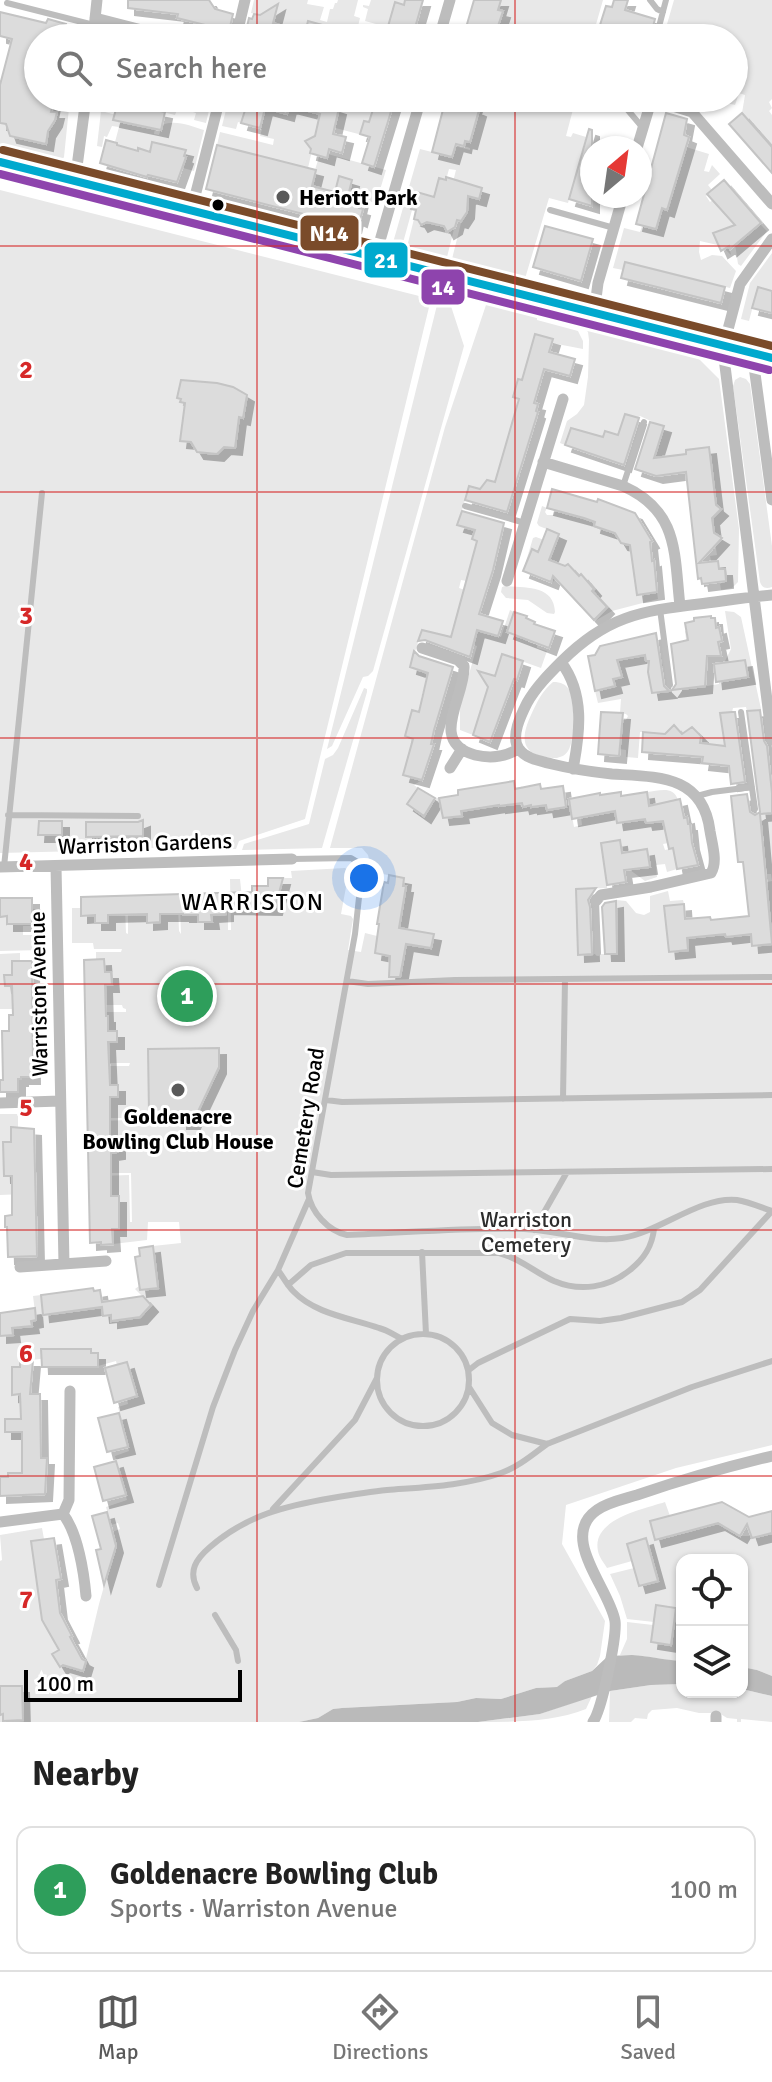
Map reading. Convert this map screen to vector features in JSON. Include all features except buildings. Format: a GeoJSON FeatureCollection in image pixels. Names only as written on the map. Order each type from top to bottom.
{"type":"FeatureCollection","features":[{"type":"Feature","properties":{"kind":"main road"},"geometry":{"type":"LineString","coordinates":[[0,162],[764,356]]}},
{"type":"Feature","properties":{"kind":"street"},"geometry":{"type":"LineString","coordinates":[[97,0],[95,22],[105,24]]}},
{"type":"Feature","properties":{"kind":"street"},"geometry":{"type":"LineString","coordinates":[[239,24],[245,0]]}},
{"type":"Feature","properties":{"kind":"street"},"geometry":{"type":"LineString","coordinates":[[443,24],[450,0]]}},
{"type":"Feature","properties":{"kind":"street"},"geometry":{"type":"LineString","coordinates":[[75,182],[84,112]]}},
{"type":"Feature","properties":{"kind":"street"},"geometry":{"type":"LineString","coordinates":[[191,212],[217,112]]}},
{"type":"Feature","properties":{"kind":"street"},"geometry":{"type":"LineString","coordinates":[[375,258],[414,112]]}},
{"type":"Feature","properties":{"kind":"street"},"geometry":{"type":"LineString","coordinates":[[641,136],[648,112]]}},
{"type":"Feature","properties":{"kind":"street"},"geometry":{"type":"LineString","coordinates":[[692,112],[772,204]]}},
{"type":"Feature","properties":{"kind":"street"},"geometry":{"type":"LineString","coordinates":[[594,314],[598,283],[620,208]]}},
{"type":"Feature","properties":{"kind":"street"},"geometry":{"type":"LineString","coordinates":[[772,239],[741,280],[724,358],[772,740]]}},
{"type":"Feature","properties":{"kind":"street"},"geometry":{"type":"LineString","coordinates":[[764,356],[754,366],[772,500]]}},
{"type":"Feature","properties":{"kind":"street"},"geometry":{"type":"LineString","coordinates":[[507,581],[563,399]]}},
{"type":"Feature","properties":{"kind":"street"},"geometry":{"type":"LineString","coordinates":[[543,462],[623,486],[655,508],[667,525],[680,606]]}},
{"type":"Feature","properties":{"kind":"street"},"geometry":{"type":"LineString","coordinates":[[596,901],[601,895],[711,873],[715,866],[708,817],[697,796],[681,784],[661,778],[573,769],[522,753],[516,744],[517,732],[537,688],[581,643],[624,618],[660,609],[772,595]]}},
{"type":"Feature","properties":{"kind":"street"},"geometry":{"type":"LineString","coordinates":[[422,648],[458,660],[464,666],[450,727],[454,741],[462,749],[476,755],[492,757],[518,749]]}},
{"type":"Feature","properties":{"kind":"street"},"geometry":{"type":"LineString","coordinates":[[561,662],[572,680],[579,708],[573,769]]}},
{"type":"Feature","properties":{"kind":"street"},"geometry":{"type":"LineString","coordinates":[[450,768],[462,749]]}},
{"type":"Feature","properties":{"kind":"street","name":"Warriston Gardens"},"geometry":{"type":"LineString","coordinates":[[2,867],[292,859]]}},
{"type":"Feature","properties":{"kind":"street","name":"Warriston Avenue"},"geometry":{"type":"LineString","coordinates":[[56,866],[64,1264]]}},
{"type":"Feature","properties":{"kind":"street"},"geometry":{"type":"LineString","coordinates":[[0,1103],[60,1101]]}},
{"type":"Feature","properties":{"kind":"street"},"geometry":{"type":"LineString","coordinates":[[20,1267],[106,1261]]}},
{"type":"Feature","properties":{"kind":"street"},"geometry":{"type":"LineString","coordinates":[[63,1514],[69,1500],[70,1391]]}},
{"type":"Feature","properties":{"kind":"street"},"geometry":{"type":"LineString","coordinates":[[593,1722],[601,1702],[615,1624],[583,1547],[583,1531],[588,1518],[598,1509],[645,1492],[772,1456]]}},
{"type":"Feature","properties":{"kind":"street"},"geometry":{"type":"LineString","coordinates":[[0,1522],[63,1514]]}},
{"type":"Feature","properties":{"kind":"street"},"geometry":{"type":"LineString","coordinates":[[63,1514],[72,1528],[86,1596]]}},
{"type":"Feature","properties":{"kind":"lane"},"geometry":{"type":"LineString","coordinates":[[650,0],[663,12]]}},
{"type":"Feature","properties":{"kind":"lane"},"geometry":{"type":"LineString","coordinates":[[660,24],[666,0]]}},
{"type":"Feature","properties":{"kind":"lane"},"geometry":{"type":"LineString","coordinates":[[7,3],[95,22]]}},
{"type":"Feature","properties":{"kind":"lane"},"geometry":{"type":"LineString","coordinates":[[629,112],[643,128]]}},
{"type":"Feature","properties":{"kind":"lane"},"geometry":{"type":"LineString","coordinates":[[550,210],[614,228]]}},
{"type":"Feature","properties":{"kind":"lane"},"geometry":{"type":"LineString","coordinates":[[623,486],[644,422]]}},
{"type":"Feature","properties":{"kind":"lane"},"geometry":{"type":"LineString","coordinates":[[2,867],[42,493]]}},
{"type":"Feature","properties":{"kind":"lane"},"geometry":{"type":"LineString","coordinates":[[465,506],[525,523]]}},
{"type":"Feature","properties":{"kind":"lane"},"geometry":{"type":"LineString","coordinates":[[660,609],[670,685]]}},
{"type":"Feature","properties":{"kind":"lane"},"geometry":{"type":"LineString","coordinates":[[741,712],[755,809]]}},
{"type":"Feature","properties":{"kind":"lane"},"geometry":{"type":"LineString","coordinates":[[697,796],[752,787]]}},
{"type":"Feature","properties":{"kind":"lane"},"geometry":{"type":"LineString","coordinates":[[8,815],[138,816]]}},
{"type":"Feature","properties":{"kind":"lane","name":"Cemetery Road"},"geometry":{"type":"LineString","coordinates":[[292,859],[351,858],[360,866],[363,875],[308,1193],[327,1225],[347,1235],[509,1229],[605,1239],[634,1236],[722,1200],[736,1200],[772,1211]]}},
{"type":"Feature","properties":{"kind":"lane"},"geometry":{"type":"LineString","coordinates":[[596,901],[598,953]]}},
{"type":"Feature","properties":{"kind":"lane"},"geometry":{"type":"LineString","coordinates":[[347,981],[368,984],[772,977]]}},
{"type":"Feature","properties":{"kind":"lane"},"geometry":{"type":"LineString","coordinates":[[563,1099],[565,980]]}},
{"type":"Feature","properties":{"kind":"lane"},"geometry":{"type":"LineString","coordinates":[[326,1100],[772,1095]]}},
{"type":"Feature","properties":{"kind":"lane"},"geometry":{"type":"LineString","coordinates":[[312,1172],[331,1175],[772,1169]]}},
{"type":"Feature","properties":{"kind":"lane"},"geometry":{"type":"LineString","coordinates":[[534,1230],[567,1172]]}},
{"type":"Feature","properties":{"kind":"lane"},"geometry":{"type":"LineString","coordinates":[[159,1585],[213,1407],[235,1350],[253,1311],[278,1270],[309,1199]]}},
{"type":"Feature","properties":{"kind":"lane"},"geometry":{"type":"LineString","coordinates":[[469,1370],[570,1319],[600,1321],[621,1318],[682,1302],[700,1290],[772,1211]]}},
{"type":"Feature","properties":{"kind":"lane"},"geometry":{"type":"LineString","coordinates":[[288,1285],[311,1265],[346,1253],[422,1252],[514,1256],[555,1281],[593,1288],[608,1283],[640,1262],[649,1249],[654,1229]]}},
{"type":"Feature","properties":{"kind":"lane"},"geometry":{"type":"LineString","coordinates":[[422,1252],[426,1334]]}},
{"type":"Feature","properties":{"kind":"lane"},"geometry":{"type":"LineString","coordinates":[[278,1270],[294,1293],[306,1301],[328,1313],[381,1328],[402,1339]]}},
{"type":"Feature","properties":{"kind":"lane"},"geometry":{"type":"LineString","coordinates":[[426,1334],[438,1336],[449,1341],[465,1359],[469,1370],[469,1387],[463,1405],[455,1414],[434,1426],[421,1427],[398,1419],[382,1402],[378,1390],[379,1366],[384,1355],[402,1339],[426,1334]]}},
{"type":"Feature","properties":{"kind":"lane"},"geometry":{"type":"LineString","coordinates":[[465,1359],[478,1363]]}},
{"type":"Feature","properties":{"kind":"lane"},"geometry":{"type":"LineString","coordinates":[[197,1588],[192,1574],[194,1565],[205,1552],[234,1529],[271,1511],[362,1493],[436,1487],[501,1474],[547,1444],[692,1387],[772,1361]]}},
{"type":"Feature","properties":{"kind":"lane"},"geometry":{"type":"LineString","coordinates":[[271,1511],[355,1420],[377,1378]]}},
{"type":"Feature","properties":{"kind":"lane"},"geometry":{"type":"LineString","coordinates":[[469,1387],[492,1423],[512,1435],[547,1444]]}},
{"type":"Feature","properties":{"kind":"lane"},"geometry":{"type":"LineString","coordinates":[[215,1615],[231,1640],[238,1661]]}},
{"type":"Feature","properties":{"kind":"green space"},"geometry":{"type":"Polygon","coordinates":[[[254,0],[308,0],[307,4],[324,7],[320,20],[327,22],[330,9],[338,0],[358,0],[354,16],[360,18],[358,24],[273,24],[273,19],[251,13],[254,0]]]}},
{"type":"Feature","properties":{"kind":"green space"},"geometry":{"type":"Polygon","coordinates":[[[371,0],[405,0],[404,5],[395,2],[391,15],[400,18],[398,24],[365,21],[368,9],[363,5],[369,6],[371,0]]]}},
{"type":"Feature","properties":{"kind":"green space"},"geometry":{"type":"Polygon","coordinates":[[[501,0],[603,0],[596,24],[498,24],[502,11],[498,10],[501,0]]]}},
{"type":"Feature","properties":{"kind":"green space"},"geometry":{"type":"Polygon","coordinates":[[[674,0],[772,0],[772,99],[769,102],[772,108],[769,111],[772,115],[772,147],[742,113],[748,112],[748,24],[667,24],[674,0]]]}},
{"type":"Feature","properties":{"kind":"green space"},"geometry":{"type":"Polygon","coordinates":[[[55,112],[69,112],[62,160],[0,145],[0,123],[13,126],[20,139],[43,144],[47,142],[48,126],[55,122],[55,112]]]}},
{"type":"Feature","properties":{"kind":"green space"},"geometry":{"type":"Polygon","coordinates":[[[101,112],[128,118],[142,114],[139,126],[156,123],[154,134],[159,135],[162,125],[172,123],[204,130],[194,171],[183,168],[185,151],[149,154],[117,145],[119,127],[112,126],[107,137],[104,136],[102,147],[97,146],[101,112]]]}},
{"type":"Feature","properties":{"kind":"green space"},"geometry":{"type":"Polygon","coordinates":[[[193,112],[209,112],[206,123],[194,120],[196,113],[193,112]]]}},
{"type":"Feature","properties":{"kind":"green space"},"geometry":{"type":"Polygon","coordinates":[[[226,112],[311,112],[326,116],[327,112],[373,112],[370,123],[364,122],[361,132],[366,136],[324,125],[316,132],[314,139],[308,139],[307,143],[313,146],[308,168],[217,145],[220,132],[273,145],[274,139],[260,136],[262,129],[248,125],[251,114],[241,123],[238,122],[236,129],[222,126],[226,112]]]}},
{"type":"Feature","properties":{"kind":"green space"},"geometry":{"type":"Polygon","coordinates":[[[478,112],[572,112],[566,136],[571,137],[573,133],[583,136],[580,136],[580,159],[568,203],[549,198],[524,282],[451,263],[467,210],[450,194],[456,170],[449,169],[446,180],[439,178],[437,193],[433,196],[417,192],[401,250],[392,246],[420,149],[444,155],[454,152],[455,146],[470,148],[464,146],[478,112]]]}},
{"type":"Feature","properties":{"kind":"green space"},"geometry":{"type":"Polygon","coordinates":[[[686,147],[709,154],[704,171],[709,172],[712,165],[720,174],[708,185],[712,190],[706,196],[710,202],[717,196],[722,211],[730,220],[734,217],[760,224],[767,231],[741,266],[735,244],[729,245],[731,255],[722,246],[700,241],[701,260],[712,255],[722,256],[736,271],[730,288],[625,262],[623,270],[613,268],[624,228],[640,232],[642,226],[656,229],[659,208],[666,210],[675,153],[684,155],[686,147]]]}},
{"type":"Feature","properties":{"kind":"green space"},"geometry":{"type":"Polygon","coordinates":[[[324,153],[386,170],[376,203],[345,195],[351,180],[339,177],[336,192],[310,186],[319,157],[322,158],[324,153]]]}},
{"type":"Feature","properties":{"kind":"green space"},"geometry":{"type":"Polygon","coordinates":[[[0,190],[431,299],[305,819],[239,841],[236,849],[167,850],[165,847],[0,853],[0,190]]]}},
{"type":"Feature","properties":{"kind":"green space"},"geometry":{"type":"Polygon","coordinates":[[[414,219],[454,229],[446,261],[406,251],[414,219]]]}},
{"type":"Feature","properties":{"kind":"green space"},"geometry":{"type":"Polygon","coordinates":[[[772,253],[772,291],[758,287],[749,321],[741,319],[750,283],[772,253]]]}},
{"type":"Feature","properties":{"kind":"green space"},"geometry":{"type":"Polygon","coordinates":[[[439,297],[449,300],[464,346],[373,671],[363,677],[332,746],[327,749],[439,297]]]}},
{"type":"Feature","properties":{"kind":"green space","name":"Warriston Cemetery"},"geometry":{"type":"Polygon","coordinates":[[[487,302],[537,315],[537,320],[578,331],[583,341],[583,349],[552,343],[519,399],[495,482],[488,480],[485,484],[492,492],[469,486],[458,525],[481,532],[474,533],[473,539],[479,541],[476,552],[467,581],[461,580],[459,588],[465,590],[473,631],[501,637],[510,610],[514,612],[508,630],[547,651],[541,668],[502,654],[473,735],[460,730],[460,706],[477,646],[422,630],[410,667],[428,673],[419,712],[412,710],[405,736],[415,739],[404,775],[422,780],[414,785],[418,788],[408,804],[424,816],[435,798],[439,798],[443,818],[461,816],[461,811],[519,802],[521,807],[545,805],[546,810],[570,805],[574,827],[582,825],[581,817],[613,811],[612,793],[617,822],[644,812],[646,823],[651,822],[647,792],[673,792],[678,800],[663,823],[673,842],[663,844],[665,850],[673,848],[677,869],[667,872],[665,864],[656,865],[657,877],[645,881],[630,870],[650,867],[647,850],[627,852],[601,843],[607,888],[577,889],[578,954],[617,954],[616,900],[626,901],[636,913],[644,915],[650,912],[650,896],[668,891],[670,901],[683,900],[684,904],[664,906],[669,951],[688,950],[687,939],[709,936],[745,935],[751,936],[752,946],[772,944],[772,1445],[676,1468],[566,1505],[562,1544],[605,1621],[597,1665],[592,1671],[565,1681],[558,1687],[536,1688],[501,1699],[476,1698],[457,1702],[333,1709],[318,1718],[299,1722],[0,1722],[0,1535],[42,1528],[44,1539],[31,1541],[33,1557],[40,1557],[42,1572],[35,1573],[36,1582],[56,1580],[38,1589],[43,1623],[55,1630],[49,1633],[58,1650],[53,1654],[60,1666],[79,1657],[77,1669],[83,1671],[112,1558],[112,1532],[120,1529],[118,1523],[111,1525],[106,1507],[127,1500],[115,1456],[129,1451],[118,1407],[128,1404],[127,1399],[137,1396],[127,1362],[117,1365],[116,1361],[98,1366],[98,1353],[91,1353],[90,1349],[42,1349],[41,1359],[20,1361],[12,1394],[21,1394],[21,1419],[5,1419],[5,1431],[22,1432],[23,1478],[16,1473],[0,1477],[0,1335],[12,1335],[12,1328],[32,1325],[31,1321],[36,1320],[33,1296],[41,1295],[43,1314],[102,1304],[112,1321],[148,1308],[151,1305],[135,1289],[144,1285],[158,1287],[153,1246],[181,1243],[179,1222],[148,1222],[147,1240],[113,1244],[112,1229],[119,1229],[112,1201],[119,1201],[119,1196],[111,1196],[111,1181],[100,1181],[100,1176],[129,1175],[132,1222],[131,1173],[100,1173],[111,1153],[118,1152],[118,1141],[110,1141],[110,1126],[99,1126],[99,1121],[131,1118],[99,1118],[110,1097],[118,1097],[110,1085],[109,1071],[98,1071],[98,1066],[129,1066],[130,1063],[98,1063],[109,1057],[108,1042],[117,1042],[108,1031],[108,1016],[97,1016],[97,1012],[126,1012],[126,1009],[122,1005],[97,1005],[105,985],[112,984],[111,973],[105,972],[104,960],[96,959],[96,952],[121,952],[122,949],[94,949],[93,943],[72,943],[72,908],[81,908],[82,916],[95,915],[95,923],[108,915],[120,915],[120,907],[125,907],[128,934],[128,907],[133,907],[134,914],[147,914],[148,923],[160,922],[160,914],[173,914],[178,905],[181,934],[180,906],[183,906],[183,915],[198,915],[198,922],[211,922],[211,915],[225,914],[228,906],[228,930],[231,930],[230,879],[240,879],[243,907],[261,912],[261,908],[275,907],[283,878],[292,878],[291,871],[345,868],[349,871],[341,914],[353,919],[348,950],[361,952],[365,933],[377,936],[375,953],[403,958],[408,930],[399,928],[406,887],[403,886],[404,878],[372,872],[368,855],[362,848],[330,848],[445,427],[487,302]]]}},
{"type":"Feature","properties":{"kind":"green space"},"geometry":{"type":"Polygon","coordinates":[[[583,326],[694,354],[719,379],[739,529],[738,582],[732,588],[721,590],[720,584],[726,580],[725,569],[719,569],[718,561],[711,561],[710,556],[717,555],[715,542],[720,540],[714,536],[712,514],[717,513],[719,507],[711,506],[716,502],[715,493],[709,493],[686,450],[686,454],[660,457],[648,473],[664,427],[640,416],[626,414],[610,460],[607,459],[615,435],[606,431],[603,437],[571,428],[565,445],[560,443],[567,421],[584,405],[589,340],[583,326]]]}},
{"type":"Feature","properties":{"kind":"green space"},"geometry":{"type":"Polygon","coordinates":[[[740,377],[750,384],[772,546],[772,587],[768,588],[760,582],[733,386],[740,377]]]}},
{"type":"Feature","properties":{"kind":"green space"},"geometry":{"type":"Polygon","coordinates":[[[542,506],[547,508],[547,515],[554,515],[555,510],[577,516],[618,535],[633,551],[637,594],[657,592],[658,599],[612,611],[595,621],[607,606],[569,564],[551,582],[558,564],[541,557],[542,553],[532,549],[523,571],[533,538],[555,544],[559,534],[537,523],[542,506]]]}},
{"type":"Feature","properties":{"kind":"green space"},"geometry":{"type":"Polygon","coordinates":[[[505,586],[544,592],[553,603],[554,614],[547,613],[528,600],[506,598],[501,592],[505,586]]]}},
{"type":"Feature","properties":{"kind":"green space"},"geometry":{"type":"Polygon","coordinates":[[[725,611],[741,617],[761,709],[747,711],[746,707],[733,708],[732,712],[721,714],[726,746],[702,743],[703,737],[676,735],[672,726],[670,734],[640,732],[638,758],[626,757],[626,750],[619,749],[620,720],[626,720],[628,716],[620,713],[621,699],[598,703],[595,691],[615,686],[613,679],[621,677],[618,661],[609,663],[609,644],[624,640],[627,658],[660,652],[663,668],[648,671],[652,693],[692,688],[685,631],[692,630],[701,687],[747,677],[745,660],[724,663],[731,649],[725,611]]]}},
{"type":"Feature","properties":{"kind":"green space"},"geometry":{"type":"Polygon","coordinates":[[[553,682],[563,684],[568,689],[572,696],[573,712],[570,746],[565,754],[557,758],[537,755],[525,741],[527,725],[535,706],[553,682]]]}},
{"type":"Feature","properties":{"kind":"green space"},"geometry":{"type":"Polygon","coordinates":[[[364,688],[367,692],[322,848],[242,850],[244,844],[309,824],[325,759],[338,748],[364,688]]]}},
{"type":"Feature","properties":{"kind":"green space"},"geometry":{"type":"Polygon","coordinates":[[[772,813],[772,881],[771,874],[767,874],[765,860],[761,860],[759,842],[764,841],[763,834],[758,834],[756,815],[772,813]]]}},
{"type":"Feature","properties":{"kind":"green space"},"geometry":{"type":"Polygon","coordinates":[[[772,881],[772,940],[767,882],[772,881]]]}},
{"type":"Feature","properties":{"kind":"green space"},"geometry":{"type":"Polygon","coordinates":[[[32,909],[41,909],[42,926],[23,926],[23,935],[42,935],[43,950],[0,951],[0,917],[32,916],[32,909]]]}},
{"type":"Feature","properties":{"kind":"green space"},"geometry":{"type":"Polygon","coordinates":[[[20,953],[20,961],[12,961],[12,975],[4,976],[5,986],[12,986],[21,1009],[0,1009],[0,954],[20,953]]]}},
{"type":"Feature","properties":{"kind":"green space"},"geometry":{"type":"Polygon","coordinates":[[[0,1114],[18,1114],[18,1127],[12,1127],[4,1176],[12,1176],[12,1191],[23,1194],[0,1195],[0,1114]]]}},
{"type":"Feature","properties":{"kind":"green space"},"geometry":{"type":"Polygon","coordinates":[[[665,1502],[670,1516],[650,1521],[655,1540],[718,1523],[740,1536],[752,1538],[772,1533],[772,1676],[748,1668],[748,1554],[676,1554],[676,1660],[620,1655],[627,1639],[627,1622],[653,1625],[651,1642],[671,1644],[675,1608],[656,1605],[654,1622],[627,1619],[610,1574],[634,1568],[646,1539],[627,1544],[632,1561],[607,1568],[599,1553],[598,1540],[611,1523],[665,1502]]]}},
{"type":"Feature","properties":{"kind":"green space"},"geometry":{"type":"Polygon","coordinates":[[[676,1684],[676,1698],[748,1698],[748,1690],[772,1696],[772,1722],[741,1719],[737,1722],[737,1719],[719,1713],[677,1708],[652,1710],[647,1719],[609,1722],[610,1691],[676,1684]]]}},
{"type":"Feature","properties":{"kind":"green space"},"geometry":{"type":"Polygon","coordinates":[[[592,1696],[586,1709],[560,1717],[478,1722],[540,1714],[592,1696]]]}},
{"type":"Feature","properties":{"kind":"shaded area"},"geometry":{"type":"Polygon","coordinates":[[[632,1655],[676,1660],[676,1684],[610,1691],[540,1714],[478,1722],[299,1722],[318,1718],[333,1709],[457,1702],[476,1698],[501,1699],[536,1688],[557,1687],[592,1671],[608,1656],[632,1655]]]}},
{"type":"Feature","properties":{"kind":"shaded area"},"geometry":{"type":"Polygon","coordinates":[[[748,1668],[772,1676],[772,1696],[748,1690],[748,1668]]]}},
{"type":"Feature","properties":{"kind":"transit line","name":"N14"},"geometry":{"type":"LineString","coordinates":[[3,150],[772,346]]}},
{"type":"Feature","properties":{"kind":"transit line","name":"21"},"geometry":{"type":"LineString","coordinates":[[0,162],[772,358]]}},
{"type":"Feature","properties":{"kind":"transit line","name":"14"},"geometry":{"type":"LineString","coordinates":[[0,174],[769,370]]}},
{"type":"Feature","properties":{"kind":"place","name":"Heriott Park"},"geometry":{"type":"Point","coordinates":[283,197]}},
{"type":"Feature","properties":{"kind":"place","name":"Goldenacre Bowling Club"},"geometry":{"type":"Point","coordinates":[187,996]}},
{"type":"Feature","properties":{"kind":"place","name":"Goldenacre Bowling Club House"},"geometry":{"type":"Point","coordinates":[178,1090]}},
{"type":"Feature","properties":{"kind":"district","name":"WARRISTON"},"geometry":{"type":"Point","coordinates":[253,902]}}]}
